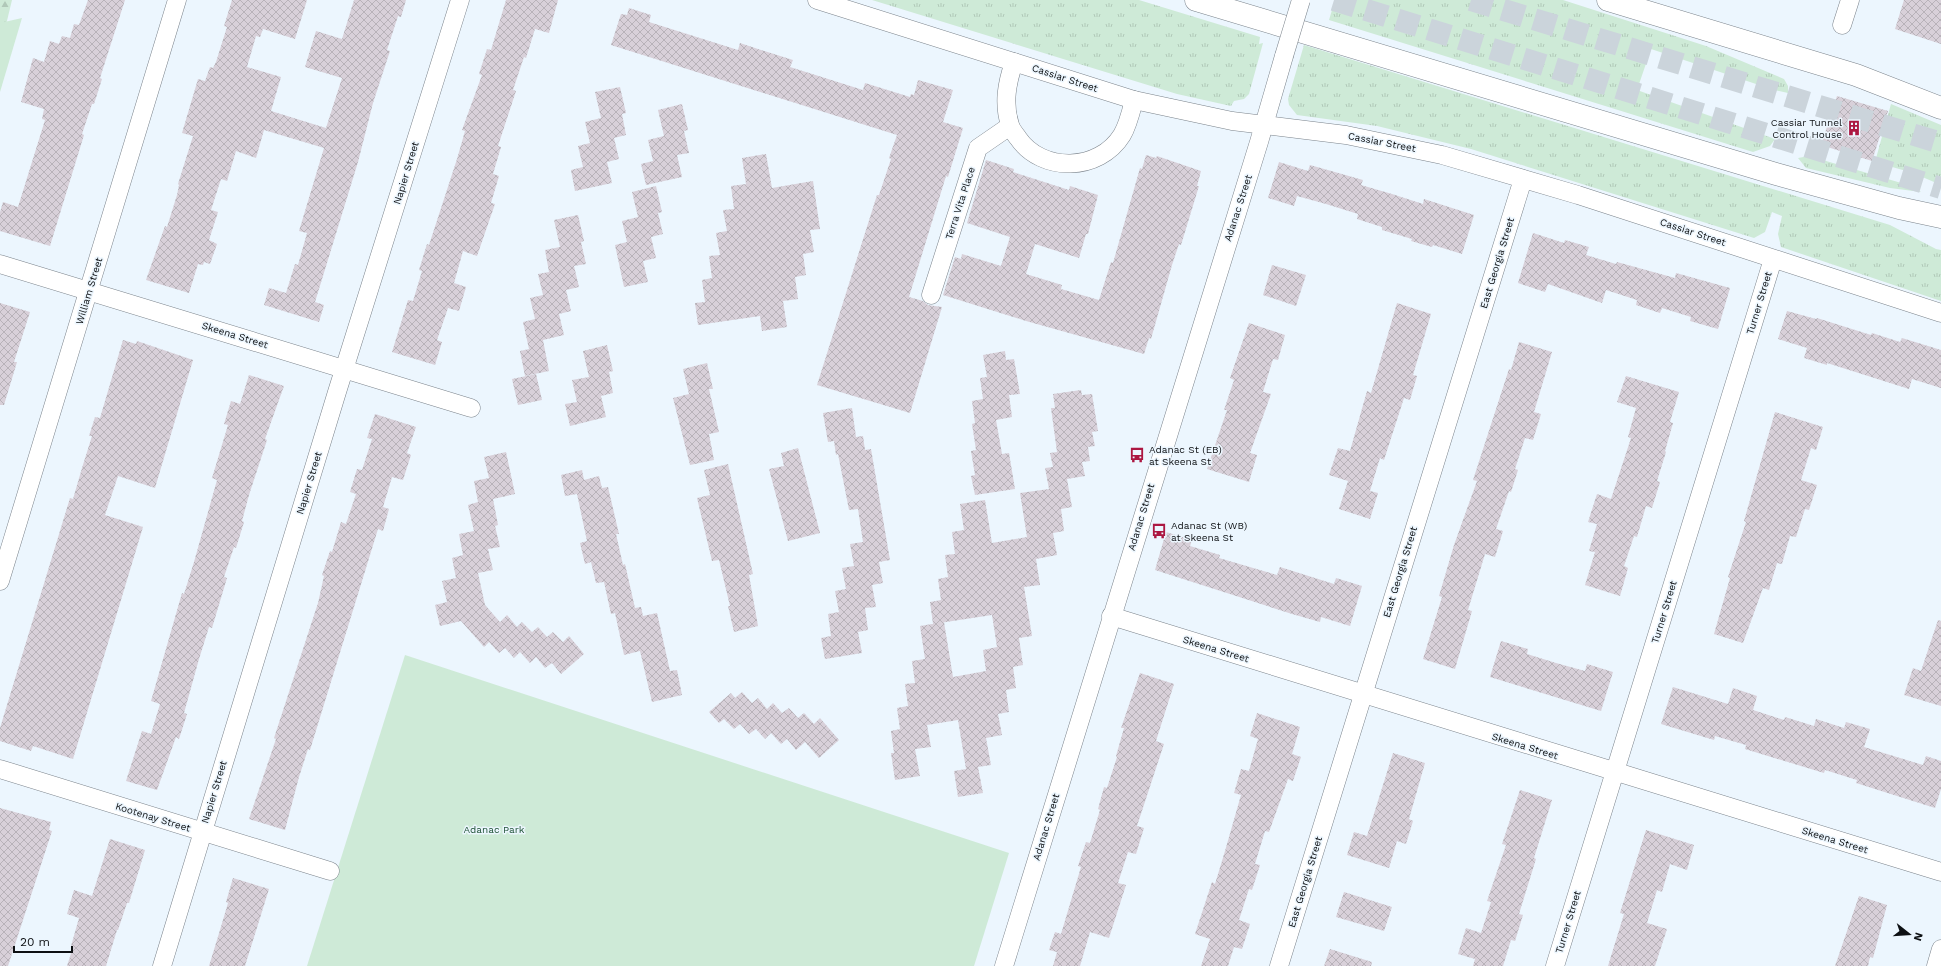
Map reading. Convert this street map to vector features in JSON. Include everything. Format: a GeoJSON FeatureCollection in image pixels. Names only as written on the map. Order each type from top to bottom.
{"type":"FeatureCollection","features":[{"type":"Feature","properties":{"kind":"highway"},"geometry":{"type":"LineString","coordinates":[[1196,0],[1776,174],[1898,208],[1941,217]]}},
{"type":"Feature","properties":{"kind":"highway"},"geometry":{"type":"LineString","coordinates":[[1608,0],[1856,75],[1941,108]]}},
{"type":"Feature","properties":{"kind":"street","name":"William Street"},"geometry":{"type":"LineString","coordinates":[[0,581],[177,0]]}},
{"type":"Feature","properties":{"kind":"street","name":"Napier Street"},"geometry":{"type":"LineString","coordinates":[[162,966],[344,369],[460,0]]}},
{"type":"Feature","properties":{"kind":"street","name":"Cassiar Street"},"geometry":{"type":"LineString","coordinates":[[817,0],[1134,100],[1182,112],[1232,121],[1346,135],[1407,146],[1442,155],[1523,179],[1941,313]]}},
{"type":"Feature","properties":{"kind":"street","name":"Adanac Street"},"geometry":{"type":"LineString","coordinates":[[1004,966],[1264,125],[1301,0]]}},
{"type":"Feature","properties":{"kind":"street"},"geometry":{"type":"LineString","coordinates":[[1842,26],[1850,0]]}},
{"type":"Feature","properties":{"kind":"street"},"geometry":{"type":"LineString","coordinates":[[1014,62],[1005,102],[1010,126],[1024,146],[1045,160],[1066,164],[1088,161],[1107,151],[1121,135],[1134,100]]}},
{"type":"Feature","properties":{"kind":"street","name":"Terra Vita Place"},"geometry":{"type":"LineString","coordinates":[[931,295],[978,148],[1010,126]]}},
{"type":"Feature","properties":{"kind":"street","name":"East Georgia Street"},"geometry":{"type":"LineString","coordinates":[[1279,966],[1362,694],[1523,179]]}},
{"type":"Feature","properties":{"kind":"street","name":"Turner Street"},"geometry":{"type":"LineString","coordinates":[[1555,966],[1773,259]]}},
{"type":"Feature","properties":{"kind":"street","name":"Skeena Street"},"geometry":{"type":"LineString","coordinates":[[0,264],[471,408]]}},
{"type":"Feature","properties":{"kind":"street","name":"Skeena Street"},"geometry":{"type":"LineString","coordinates":[[1111,616],[1614,773],[1941,872]]}},
{"type":"Feature","properties":{"kind":"street","name":"Kootenay Street"},"geometry":{"type":"LineString","coordinates":[[0,769],[330,871]]}},
{"type":"Feature","properties":{"kind":"street"},"geometry":{"type":"LineString","coordinates":[[1936,966],[1941,949]]}},
{"type":"Feature","properties":{"kind":"green space"},"geometry":{"type":"Polygon","coordinates":[[[0,0],[12,0],[0,50],[0,0]]]}},
{"type":"Feature","properties":{"kind":"green space"},"geometry":{"type":"Polygon","coordinates":[[[872,0],[1139,0],[1260,37],[1259,44],[1263,43],[1249,94],[1244,99],[1234,101],[1231,106],[1177,94],[872,0]]]}},
{"type":"Feature","properties":{"kind":"green space"},"geometry":{"type":"Polygon","coordinates":[[[1335,0],[1563,0],[1706,46],[1784,79],[1788,86],[1788,93],[1774,90],[1651,49],[1637,90],[1775,139],[1770,146],[1753,152],[1329,20],[1335,0]]]}},
{"type":"Feature","properties":{"kind":"green space"},"geometry":{"type":"Polygon","coordinates":[[[22,18],[0,92],[0,23],[22,18]]]}},
{"type":"Feature","properties":{"kind":"green space"},"geometry":{"type":"Polygon","coordinates":[[[1304,45],[1890,225],[1936,249],[1941,250],[1941,301],[1781,247],[1778,234],[1782,216],[1772,212],[1765,232],[1754,238],[1471,149],[1377,126],[1297,115],[1289,105],[1288,99],[1304,45]]]}},
{"type":"Feature","properties":{"kind":"green space"},"geometry":{"type":"Polygon","coordinates":[[[1891,104],[1941,125],[1941,185],[1913,173],[1875,162],[1891,104]]]}},
{"type":"Feature","properties":{"kind":"green space"},"geometry":{"type":"Polygon","coordinates":[[[1809,156],[1915,187],[1921,192],[1890,188],[1806,168],[1798,158],[1809,156]]]}},
{"type":"Feature","properties":{"kind":"green space","name":"Adanac Park"},"geometry":{"type":"Polygon","coordinates":[[[405,655],[1009,853],[974,966],[307,966],[405,655]]]}},
{"type":"Feature","properties":{"kind":"building"},"geometry":{"type":"Polygon","coordinates":[[[88,0],[125,0],[100,78],[102,79],[94,104],[92,104],[82,134],[84,135],[50,246],[0,231],[0,212],[3,202],[18,207],[45,120],[42,119],[44,109],[21,102],[33,58],[44,62],[50,41],[59,44],[62,36],[70,38],[74,24],[79,25],[88,0]]]}},
{"type":"Feature","properties":{"kind":"building"},"geometry":{"type":"Polygon","coordinates":[[[232,0],[307,0],[295,39],[263,29],[260,37],[256,36],[247,67],[281,77],[271,111],[326,128],[342,78],[305,67],[316,31],[342,39],[354,0],[406,0],[401,17],[398,16],[387,50],[390,51],[373,103],[358,162],[315,302],[324,305],[319,322],[264,305],[269,288],[286,293],[295,264],[298,265],[307,233],[299,231],[324,148],[264,130],[256,158],[236,151],[227,181],[221,179],[211,210],[218,212],[209,240],[217,244],[210,264],[204,262],[203,265],[198,264],[189,293],[146,280],[165,226],[167,227],[177,195],[178,184],[193,136],[182,133],[198,79],[205,81],[210,67],[213,68],[216,62],[227,27],[224,26],[232,0]]]}},
{"type":"Feature","properties":{"kind":"building"},"geometry":{"type":"Polygon","coordinates":[[[506,0],[558,0],[549,33],[535,29],[526,58],[524,57],[513,90],[516,91],[498,146],[501,147],[493,174],[499,176],[491,203],[495,204],[477,256],[463,251],[454,283],[466,287],[459,311],[448,308],[437,340],[442,342],[435,365],[392,352],[408,300],[413,301],[422,271],[419,270],[427,244],[429,245],[457,159],[465,131],[462,130],[482,75],[479,74],[487,49],[491,50],[506,0]]]}},
{"type":"Feature","properties":{"kind":"building"},"geometry":{"type":"Polygon","coordinates":[[[1904,0],[1941,0],[1941,44],[1895,29],[1904,0]]]}},
{"type":"Feature","properties":{"kind":"building"},"geometry":{"type":"Polygon","coordinates":[[[629,8],[651,15],[649,22],[738,50],[740,43],[793,60],[790,67],[863,90],[865,83],[910,97],[911,94],[914,95],[918,80],[953,90],[943,122],[963,128],[948,177],[946,176],[909,297],[923,301],[928,305],[942,307],[910,413],[817,385],[877,195],[879,195],[891,159],[889,158],[897,135],[611,45],[621,14],[627,15],[629,8]]]}},
{"type":"Feature","properties":{"kind":"building"},"geometry":{"type":"Polygon","coordinates":[[[620,87],[626,113],[622,114],[626,135],[614,138],[619,159],[607,162],[612,183],[575,191],[571,170],[583,167],[578,146],[590,143],[585,122],[601,118],[595,92],[620,87]]]}},
{"type":"Feature","properties":{"kind":"building","name":"Cassiar Tunnel Control House"},"geometry":{"type":"Polygon","coordinates":[[[1837,96],[1888,111],[1872,161],[1821,145],[1837,96]]]}},
{"type":"Feature","properties":{"kind":"building"},"geometry":{"type":"Polygon","coordinates":[[[682,104],[688,130],[684,131],[689,153],[677,155],[682,177],[646,185],[641,164],[653,161],[648,140],[664,136],[658,110],[682,104]]]}},
{"type":"Feature","properties":{"kind":"building"},"geometry":{"type":"Polygon","coordinates":[[[766,154],[772,188],[813,181],[820,229],[810,230],[814,252],[803,254],[806,275],[795,277],[798,299],[783,301],[787,327],[762,331],[760,316],[698,325],[695,303],[705,302],[702,280],[712,278],[709,256],[720,255],[716,233],[727,231],[723,210],[734,209],[731,186],[746,184],[742,158],[766,154]]]}},
{"type":"Feature","properties":{"kind":"building"},"geometry":{"type":"Polygon","coordinates":[[[1146,155],[1156,158],[1157,156],[1201,171],[1197,186],[1199,186],[1181,245],[1179,244],[1151,339],[1149,338],[1144,354],[1026,321],[943,295],[955,257],[961,259],[962,254],[1001,266],[1010,237],[967,223],[986,160],[1014,169],[1013,172],[1069,190],[1070,186],[1098,195],[1088,234],[1086,234],[1079,258],[1035,244],[1026,274],[1062,285],[1061,289],[1099,300],[1111,262],[1113,263],[1140,168],[1142,169],[1146,155]]]}},
{"type":"Feature","properties":{"kind":"building"},"geometry":{"type":"Polygon","coordinates":[[[1279,162],[1308,171],[1310,165],[1363,180],[1361,185],[1423,204],[1424,199],[1474,215],[1462,254],[1433,245],[1432,247],[1411,241],[1412,239],[1382,230],[1382,227],[1357,219],[1358,214],[1326,204],[1297,196],[1294,206],[1268,198],[1279,162]]]}},
{"type":"Feature","properties":{"kind":"building"},"geometry":{"type":"Polygon","coordinates":[[[656,186],[662,212],[658,213],[663,234],[651,237],[656,258],[643,261],[648,282],[624,287],[615,245],[627,242],[622,221],[638,217],[632,192],[656,186]]]}},
{"type":"Feature","properties":{"kind":"building"},"geometry":{"type":"Polygon","coordinates":[[[578,215],[584,241],[581,242],[586,264],[574,266],[579,287],[566,290],[571,311],[559,314],[564,335],[543,340],[549,371],[525,376],[520,351],[529,349],[523,322],[535,319],[530,298],[543,295],[538,274],[549,272],[545,250],[560,247],[554,220],[578,215]]]}},
{"type":"Feature","properties":{"kind":"building"},"geometry":{"type":"Polygon","coordinates":[[[1533,233],[1564,243],[1565,240],[1589,247],[1586,255],[1616,264],[1617,262],[1675,278],[1676,273],[1730,288],[1718,329],[1690,321],[1691,317],[1662,308],[1660,313],[1636,305],[1637,300],[1606,290],[1602,303],[1548,284],[1545,292],[1518,283],[1533,233]]]}},
{"type":"Feature","properties":{"kind":"building"},"geometry":{"type":"Polygon","coordinates":[[[1272,265],[1306,275],[1296,306],[1263,295],[1272,265]]]}},
{"type":"Feature","properties":{"kind":"building"},"geometry":{"type":"Polygon","coordinates":[[[0,303],[30,312],[14,362],[17,362],[4,405],[0,405],[0,303]]]}},
{"type":"Feature","properties":{"kind":"building"},"geometry":{"type":"Polygon","coordinates":[[[1397,303],[1431,314],[1413,375],[1417,376],[1410,400],[1404,398],[1384,460],[1380,458],[1370,491],[1378,493],[1370,519],[1339,509],[1348,481],[1329,475],[1338,448],[1350,451],[1367,391],[1371,393],[1397,303]]]}},
{"type":"Feature","properties":{"kind":"building"},"geometry":{"type":"Polygon","coordinates":[[[1787,311],[1816,319],[1817,318],[1871,335],[1872,333],[1900,342],[1902,338],[1941,350],[1941,388],[1912,379],[1909,389],[1827,363],[1827,365],[1804,358],[1807,348],[1778,339],[1787,311]]]}},
{"type":"Feature","properties":{"kind":"building"},"geometry":{"type":"Polygon","coordinates":[[[1249,323],[1285,335],[1278,360],[1273,359],[1263,392],[1271,394],[1250,453],[1257,455],[1249,482],[1207,469],[1227,410],[1224,410],[1234,380],[1230,378],[1249,323]]]}},
{"type":"Feature","properties":{"kind":"building"},"geometry":{"type":"Polygon","coordinates":[[[123,340],[136,344],[137,341],[193,360],[155,488],[118,476],[105,515],[143,527],[73,759],[33,746],[31,751],[0,741],[0,728],[70,498],[73,499],[92,436],[89,436],[95,417],[100,418],[123,340]]]}},
{"type":"Feature","properties":{"kind":"building"},"geometry":{"type":"Polygon","coordinates":[[[1519,342],[1552,352],[1534,412],[1541,414],[1533,440],[1525,438],[1515,469],[1518,470],[1496,529],[1503,531],[1495,557],[1485,554],[1468,610],[1472,611],[1455,669],[1423,659],[1442,597],[1439,596],[1454,545],[1477,481],[1473,480],[1509,369],[1511,370],[1519,342]]]}},
{"type":"Feature","properties":{"kind":"building"},"geometry":{"type":"Polygon","coordinates":[[[607,345],[613,371],[609,372],[613,393],[601,396],[606,417],[570,426],[565,404],[577,402],[572,380],[589,377],[583,351],[607,345]]]}},
{"type":"Feature","properties":{"kind":"building"},"geometry":{"type":"Polygon","coordinates":[[[1005,351],[1006,360],[1014,359],[1020,394],[1009,395],[1012,417],[996,420],[1002,454],[1009,453],[1015,489],[975,495],[971,476],[975,475],[971,451],[976,450],[972,424],[975,423],[972,401],[983,399],[980,378],[987,377],[983,355],[1005,351]]]}},
{"type":"Feature","properties":{"kind":"building"},"geometry":{"type":"Polygon","coordinates":[[[707,363],[713,389],[709,389],[719,432],[709,434],[714,460],[690,465],[673,398],[689,394],[683,369],[707,363]]]}},
{"type":"Feature","properties":{"kind":"building"},"geometry":{"type":"Polygon","coordinates":[[[536,374],[542,400],[518,405],[512,379],[536,374]]]}},
{"type":"Feature","properties":{"kind":"building"},"geometry":{"type":"Polygon","coordinates":[[[249,375],[284,386],[265,439],[267,440],[242,521],[244,522],[236,548],[234,547],[224,577],[227,578],[212,628],[209,627],[199,659],[184,713],[187,714],[179,739],[176,737],[157,790],[126,781],[142,731],[151,734],[160,704],[151,701],[182,593],[184,594],[194,562],[217,480],[212,478],[228,425],[224,424],[231,401],[240,404],[249,375]]]}},
{"type":"Feature","properties":{"kind":"building"},"geometry":{"type":"Polygon","coordinates":[[[1626,376],[1679,392],[1670,422],[1673,423],[1665,451],[1666,452],[1657,481],[1660,482],[1652,508],[1646,506],[1637,537],[1634,536],[1624,566],[1628,568],[1620,596],[1585,585],[1595,552],[1589,551],[1597,524],[1588,522],[1597,494],[1611,499],[1631,438],[1628,437],[1636,408],[1617,402],[1626,376]]]}},
{"type":"Feature","properties":{"kind":"building"},"geometry":{"type":"Polygon","coordinates":[[[1081,390],[1082,395],[1092,394],[1098,431],[1092,432],[1095,446],[1088,447],[1090,461],[1082,462],[1085,476],[1067,479],[1072,507],[1061,509],[1064,531],[1053,533],[1057,555],[1036,559],[1040,585],[1024,587],[1032,636],[1019,638],[1023,665],[1013,667],[1016,688],[1006,690],[1009,712],[998,714],[1002,735],[986,738],[991,765],[978,767],[983,793],[958,797],[954,771],[966,769],[958,720],[927,725],[931,747],[915,749],[920,776],[895,780],[891,753],[894,753],[891,731],[900,729],[897,708],[908,706],[905,684],[915,683],[912,661],[925,659],[920,626],[933,624],[930,602],[941,600],[938,579],[948,577],[945,555],[955,554],[952,532],[964,530],[960,504],[985,500],[992,543],[1027,537],[1020,493],[1049,489],[1045,468],[1053,467],[1050,453],[1057,452],[1051,408],[1055,408],[1053,394],[1081,390]],[[992,615],[944,622],[953,677],[986,671],[983,650],[997,647],[992,615]]]}},
{"type":"Feature","properties":{"kind":"building"},"geometry":{"type":"Polygon","coordinates":[[[852,408],[856,437],[863,436],[865,450],[871,449],[890,560],[879,562],[883,583],[872,585],[876,607],[865,608],[868,630],[858,632],[862,653],[825,659],[821,638],[831,636],[828,614],[839,612],[835,591],[846,589],[842,568],[854,566],[850,544],[863,542],[858,509],[849,510],[838,454],[836,455],[834,441],[828,442],[823,413],[852,408]]]}},
{"type":"Feature","properties":{"kind":"building"},"geometry":{"type":"Polygon","coordinates":[[[1775,412],[1823,427],[1816,450],[1811,448],[1801,480],[1817,485],[1809,510],[1805,509],[1796,537],[1790,536],[1782,564],[1777,563],[1769,590],[1763,588],[1743,643],[1714,634],[1730,578],[1728,577],[1746,522],[1744,521],[1775,412]]]}},
{"type":"Feature","properties":{"kind":"building"},"geometry":{"type":"Polygon","coordinates":[[[375,414],[416,427],[407,453],[411,455],[403,480],[392,477],[383,507],[389,509],[383,531],[378,529],[310,750],[308,749],[299,777],[285,830],[249,819],[276,739],[274,738],[318,603],[324,576],[322,575],[330,551],[332,552],[341,522],[346,524],[356,494],[350,492],[357,469],[362,470],[372,439],[367,438],[375,414]]]}},
{"type":"Feature","properties":{"kind":"building"},"geometry":{"type":"Polygon","coordinates":[[[798,448],[820,533],[788,541],[769,469],[784,466],[781,453],[798,448]]]}},
{"type":"Feature","properties":{"kind":"building"},"geometry":{"type":"Polygon","coordinates":[[[506,452],[515,494],[493,499],[498,525],[495,526],[500,547],[488,549],[493,570],[478,573],[485,605],[500,622],[507,615],[517,627],[522,622],[532,632],[538,627],[547,637],[553,632],[563,642],[569,636],[584,654],[561,674],[552,663],[545,668],[536,657],[530,663],[520,652],[514,658],[505,648],[499,653],[489,642],[484,647],[461,621],[440,626],[435,605],[447,602],[442,581],[456,578],[452,558],[463,555],[459,534],[474,531],[468,505],[478,502],[474,481],[489,478],[484,457],[506,452]]]}},
{"type":"Feature","properties":{"kind":"building"},"geometry":{"type":"Polygon","coordinates":[[[728,464],[753,574],[749,575],[758,626],[734,632],[728,606],[730,606],[719,560],[712,561],[697,498],[710,495],[704,470],[728,464]]]}},
{"type":"Feature","properties":{"kind":"building"},"geometry":{"type":"Polygon","coordinates":[[[582,470],[584,480],[599,476],[602,488],[608,487],[619,534],[616,534],[623,565],[625,564],[635,608],[641,607],[643,616],[657,613],[670,671],[677,670],[682,695],[652,702],[640,651],[624,655],[615,613],[611,614],[604,582],[596,583],[591,562],[585,564],[580,543],[587,541],[577,494],[565,496],[561,475],[582,470]]]}},
{"type":"Feature","properties":{"kind":"building"},"geometry":{"type":"Polygon","coordinates":[[[1166,532],[1192,540],[1190,546],[1220,555],[1219,558],[1277,575],[1280,567],[1334,584],[1336,578],[1362,586],[1350,626],[1321,617],[1320,622],[1292,614],[1155,570],[1166,532]]]}},
{"type":"Feature","properties":{"kind":"building"},"geometry":{"type":"Polygon","coordinates":[[[1938,620],[1941,621],[1941,706],[1904,695],[1913,668],[1921,671],[1938,620]]]}},
{"type":"Feature","properties":{"kind":"building"},"geometry":{"type":"Polygon","coordinates":[[[1501,641],[1528,649],[1527,654],[1556,663],[1585,671],[1587,664],[1613,672],[1601,711],[1490,677],[1501,641]]]}},
{"type":"Feature","properties":{"kind":"building"},"geometry":{"type":"Polygon","coordinates":[[[1140,673],[1174,684],[1156,741],[1164,744],[1137,826],[1144,828],[1136,854],[1128,852],[1118,883],[1126,885],[1109,938],[1090,932],[1080,966],[1053,966],[1057,952],[1049,950],[1055,932],[1061,934],[1081,867],[1078,866],[1086,842],[1090,843],[1100,810],[1098,809],[1104,787],[1107,788],[1117,757],[1116,756],[1124,728],[1121,728],[1140,673]]]}},
{"type":"Feature","properties":{"kind":"building"},"geometry":{"type":"Polygon","coordinates":[[[1673,687],[1728,704],[1733,688],[1757,696],[1753,710],[1784,720],[1785,717],[1814,726],[1816,719],[1844,728],[1846,722],[1870,729],[1864,747],[1923,765],[1926,756],[1941,761],[1941,789],[1935,808],[1856,783],[1857,780],[1825,770],[1824,773],[1745,749],[1746,745],[1715,736],[1714,740],[1661,724],[1673,687]]]}},
{"type":"Feature","properties":{"kind":"building"},"geometry":{"type":"Polygon","coordinates":[[[742,692],[752,703],[758,698],[767,709],[773,703],[782,713],[789,708],[798,718],[804,713],[814,724],[820,718],[839,740],[819,758],[805,742],[796,750],[787,739],[781,744],[771,733],[765,739],[756,729],[749,734],[740,724],[734,729],[724,719],[719,723],[709,712],[731,693],[735,698],[742,692]]]}},
{"type":"Feature","properties":{"kind":"building"},"geometry":{"type":"Polygon","coordinates":[[[1257,713],[1300,727],[1292,754],[1301,757],[1293,781],[1288,779],[1269,832],[1265,831],[1255,864],[1260,865],[1252,890],[1249,889],[1239,920],[1250,924],[1242,949],[1234,947],[1228,966],[1201,966],[1210,939],[1195,934],[1212,882],[1215,884],[1241,795],[1234,793],[1241,769],[1249,771],[1258,739],[1250,736],[1257,713]]]}},
{"type":"Feature","properties":{"kind":"building"},"geometry":{"type":"Polygon","coordinates":[[[1393,753],[1425,763],[1409,819],[1413,821],[1406,844],[1397,841],[1389,868],[1347,855],[1354,832],[1367,836],[1393,753]]]}},
{"type":"Feature","properties":{"kind":"building"},"geometry":{"type":"Polygon","coordinates":[[[1520,790],[1552,800],[1519,914],[1523,915],[1515,941],[1511,940],[1503,966],[1473,966],[1475,959],[1458,954],[1466,928],[1481,933],[1491,902],[1487,901],[1506,845],[1502,844],[1520,790]]]}},
{"type":"Feature","properties":{"kind":"building"},"geometry":{"type":"Polygon","coordinates":[[[0,808],[51,822],[49,830],[52,831],[8,966],[0,966],[0,808]]]}},
{"type":"Feature","properties":{"kind":"building"},"geometry":{"type":"Polygon","coordinates":[[[1646,830],[1694,845],[1687,870],[1670,864],[1662,892],[1657,890],[1647,923],[1667,929],[1655,966],[1608,966],[1624,914],[1620,913],[1646,830]]]}},
{"type":"Feature","properties":{"kind":"building"},"geometry":{"type":"Polygon","coordinates":[[[110,839],[145,850],[129,903],[127,903],[117,930],[106,966],[67,966],[73,947],[71,946],[79,918],[67,914],[74,890],[92,896],[110,839]]]}},
{"type":"Feature","properties":{"kind":"building"},"geometry":{"type":"Polygon","coordinates":[[[233,878],[269,889],[245,966],[209,966],[228,903],[226,902],[233,878]]]}},
{"type":"Feature","properties":{"kind":"building"},"geometry":{"type":"Polygon","coordinates":[[[1344,892],[1392,907],[1384,931],[1336,917],[1344,892]]]}},
{"type":"Feature","properties":{"kind":"building"},"geometry":{"type":"Polygon","coordinates":[[[1859,896],[1887,905],[1873,958],[1870,957],[1868,966],[1835,966],[1859,896]]]}},
{"type":"Feature","properties":{"kind":"building"},"geometry":{"type":"Polygon","coordinates":[[[1330,949],[1372,962],[1371,966],[1324,966],[1330,949]]]}},
{"type":"Feature","properties":{"kind":"tunnel"},"geometry":{"type":"LineString","coordinates":[[1334,0],[1941,188]]}},
{"type":"Feature","properties":{"kind":"tunnel"},"geometry":{"type":"LineString","coordinates":[[1471,0],[1941,143]]}},
{"type":"Feature","properties":{"kind":"place","name":"Cassiar Tunnel Control House"},"geometry":{"type":"Point","coordinates":[1854,128]}},
{"type":"Feature","properties":{"kind":"place","name":"Adanac St (EB) at Skeena St"},"geometry":{"type":"Point","coordinates":[1137,455]}},
{"type":"Feature","properties":{"kind":"place","name":"Adanac St (WB) at Skeena St"},"geometry":{"type":"Point","coordinates":[1159,531]}}]}
